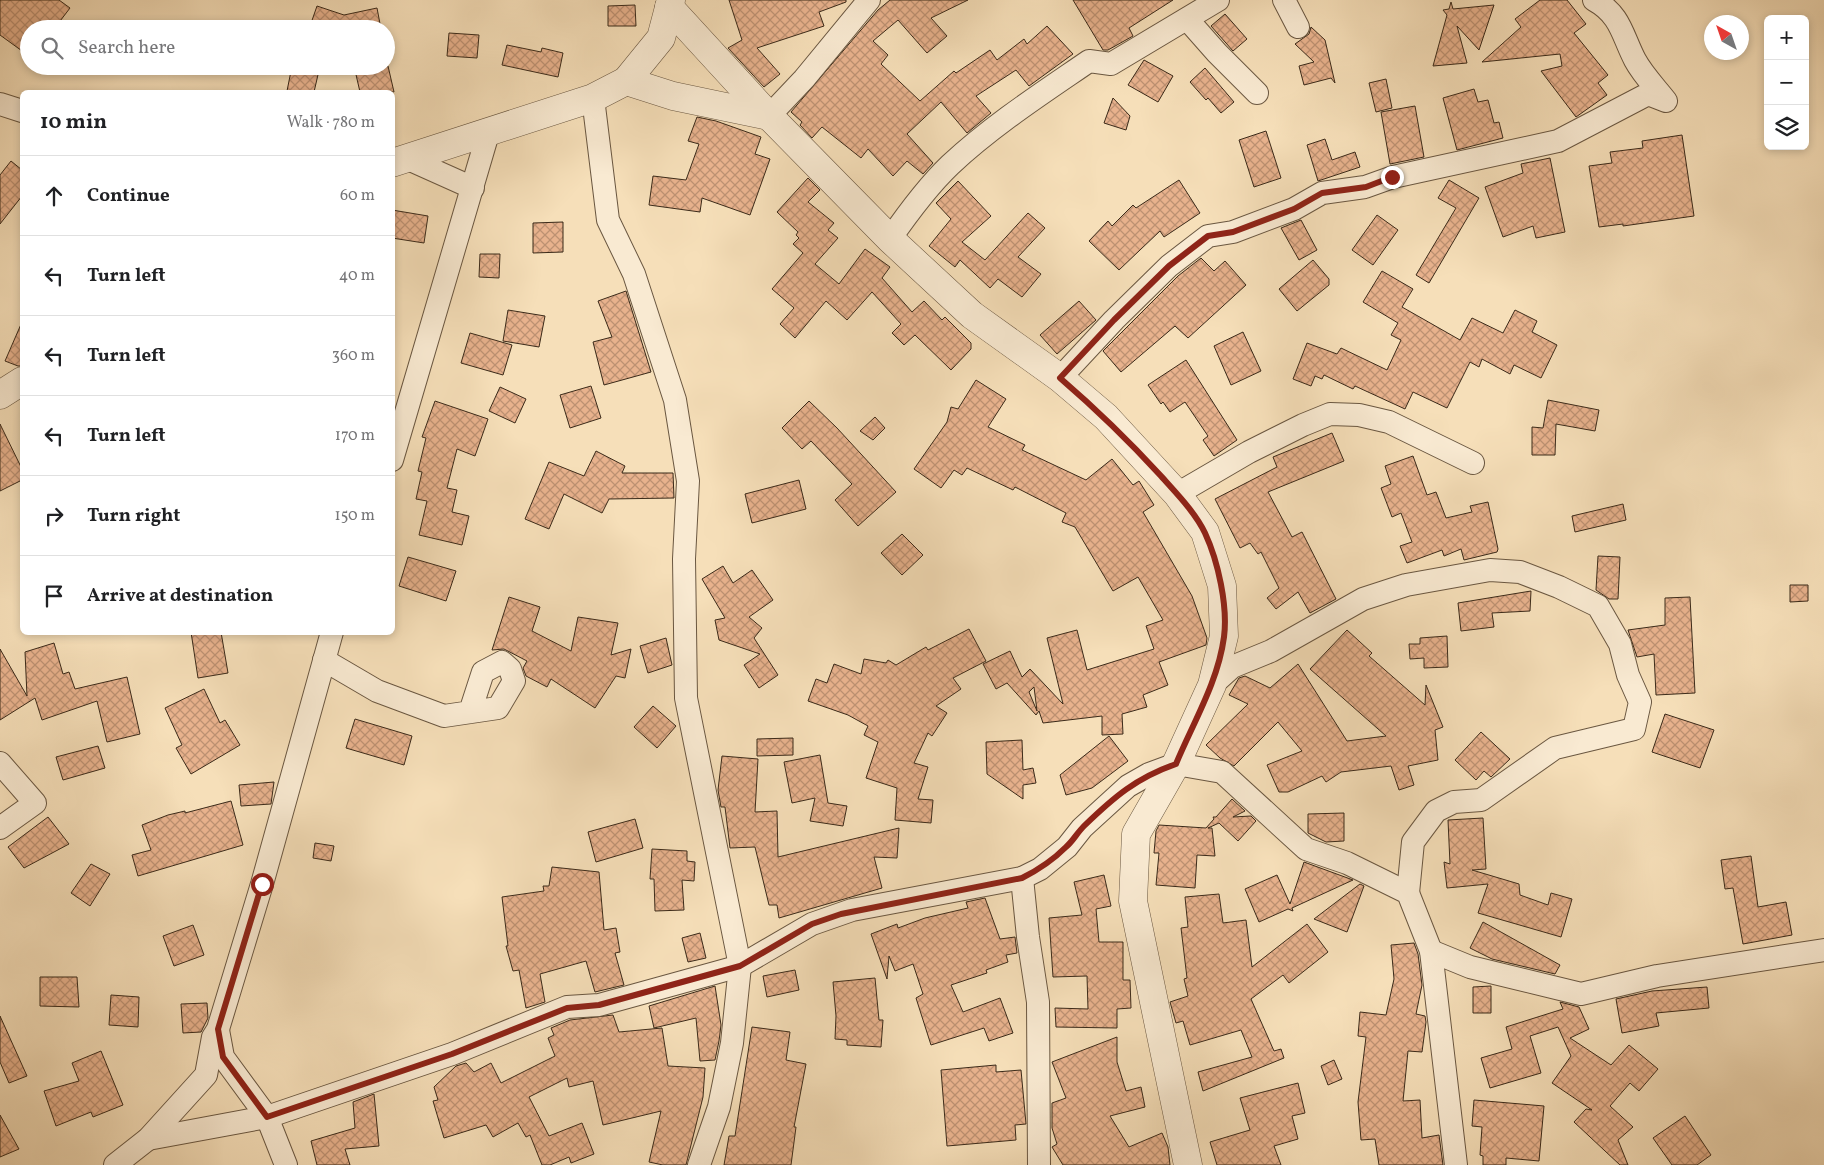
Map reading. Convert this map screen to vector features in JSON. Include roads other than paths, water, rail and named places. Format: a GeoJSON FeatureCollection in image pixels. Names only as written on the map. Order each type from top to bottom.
{"type":"FeatureCollection","features":[{"type":"Feature","properties":{"kind":"street"},"geometry":{"type":"LineString","coordinates":[[769,116],[804,79],[869,0]]}},
{"type":"Feature","properties":{"kind":"street"},"geometry":{"type":"LineString","coordinates":[[890,239],[918,200],[950,165],[998,125],[1089,61],[1111,64],[1218,0]]}},
{"type":"Feature","properties":{"kind":"street"},"geometry":{"type":"LineString","coordinates":[[1284,0],[1298,26]]}},
{"type":"Feature","properties":{"kind":"street"},"geometry":{"type":"LineString","coordinates":[[1060,378],[1114,320],[1169,266],[1208,236],[1233,232],[1294,209],[1322,193],[1366,187],[1392,177],[1558,141],[1648,94],[1666,101],[1635,61],[1622,27],[1605,6],[1594,0]]}},
{"type":"Feature","properties":{"kind":"street"},"geometry":{"type":"LineString","coordinates":[[670,3],[769,116],[890,239],[972,315],[1060,378],[1106,417],[1177,494],[1204,532],[1222,586],[1224,636],[1212,685],[1176,764],[1136,834],[1133,902],[1188,1165]]}},
{"type":"Feature","properties":{"kind":"street"},"geometry":{"type":"LineString","coordinates":[[399,160],[593,98],[626,81],[661,38],[670,3]]}},
{"type":"Feature","properties":{"kind":"street"},"geometry":{"type":"LineString","coordinates":[[1187,19],[1217,53],[1257,92]]}},
{"type":"Feature","properties":{"kind":"street"},"geometry":{"type":"LineString","coordinates":[[626,81],[673,96],[769,116]]}},
{"type":"Feature","properties":{"kind":"street"},"geometry":{"type":"LineString","coordinates":[[593,98],[608,220],[634,274],[675,400],[688,481],[684,559],[686,698],[740,966],[732,1043],[719,1107],[699,1165]]}},
{"type":"Feature","properties":{"kind":"street"},"geometry":{"type":"LineString","coordinates":[[0,104],[20,110]]}},
{"type":"Feature","properties":{"kind":"street"},"geometry":{"type":"LineString","coordinates":[[395,450],[489,130]]}},
{"type":"Feature","properties":{"kind":"street"},"geometry":{"type":"LineString","coordinates":[[399,160],[473,188]]}},
{"type":"Feature","properties":{"kind":"street"},"geometry":{"type":"LineString","coordinates":[[0,395],[20,382]]}},
{"type":"Feature","properties":{"kind":"street"},"geometry":{"type":"LineString","coordinates":[[1177,494],[1303,424],[1330,414],[1359,415],[1389,422],[1473,463]]}},
{"type":"Feature","properties":{"kind":"street"},"geometry":{"type":"LineString","coordinates":[[1212,685],[1232,667],[1271,652],[1355,604],[1406,585],[1490,570],[1520,572],[1559,587],[1598,606],[1620,644],[1628,675],[1640,702],[1634,729],[1556,748],[1481,800],[1454,802],[1436,811],[1414,842],[1408,893],[1431,951],[1456,1165]]}},
{"type":"Feature","properties":{"kind":"street"},"geometry":{"type":"LineString","coordinates":[[115,1165],[148,1139],[206,1075],[213,1037],[218,1029],[262,884],[331,635]]}},
{"type":"Feature","properties":{"kind":"street"},"geometry":{"type":"LineString","coordinates":[[324,660],[377,691],[444,716],[470,712]]}},
{"type":"Feature","properties":{"kind":"street"},"geometry":{"type":"LineString","coordinates":[[0,763],[35,804],[0,828]]}},
{"type":"Feature","properties":{"kind":"street"},"geometry":{"type":"LineString","coordinates":[[148,1139],[267,1117],[452,1054],[567,1008],[599,1005],[740,966],[812,924],[846,912],[1022,878],[1040,869],[1067,847],[1082,828],[1128,786],[1149,774],[1176,764],[1222,772],[1306,849],[1347,863],[1408,893]]}},
{"type":"Feature","properties":{"kind":"street"},"geometry":{"type":"LineString","coordinates":[[1022,878],[1038,1002],[1039,1165]]}},
{"type":"Feature","properties":{"kind":"street"},"geometry":{"type":"LineString","coordinates":[[1431,951],[1470,967],[1581,994],[1657,976],[1824,950]]}},
{"type":"Feature","properties":{"kind":"street"},"geometry":{"type":"LineString","coordinates":[[218,1029],[223,1057],[267,1117],[286,1165]]}}]}
